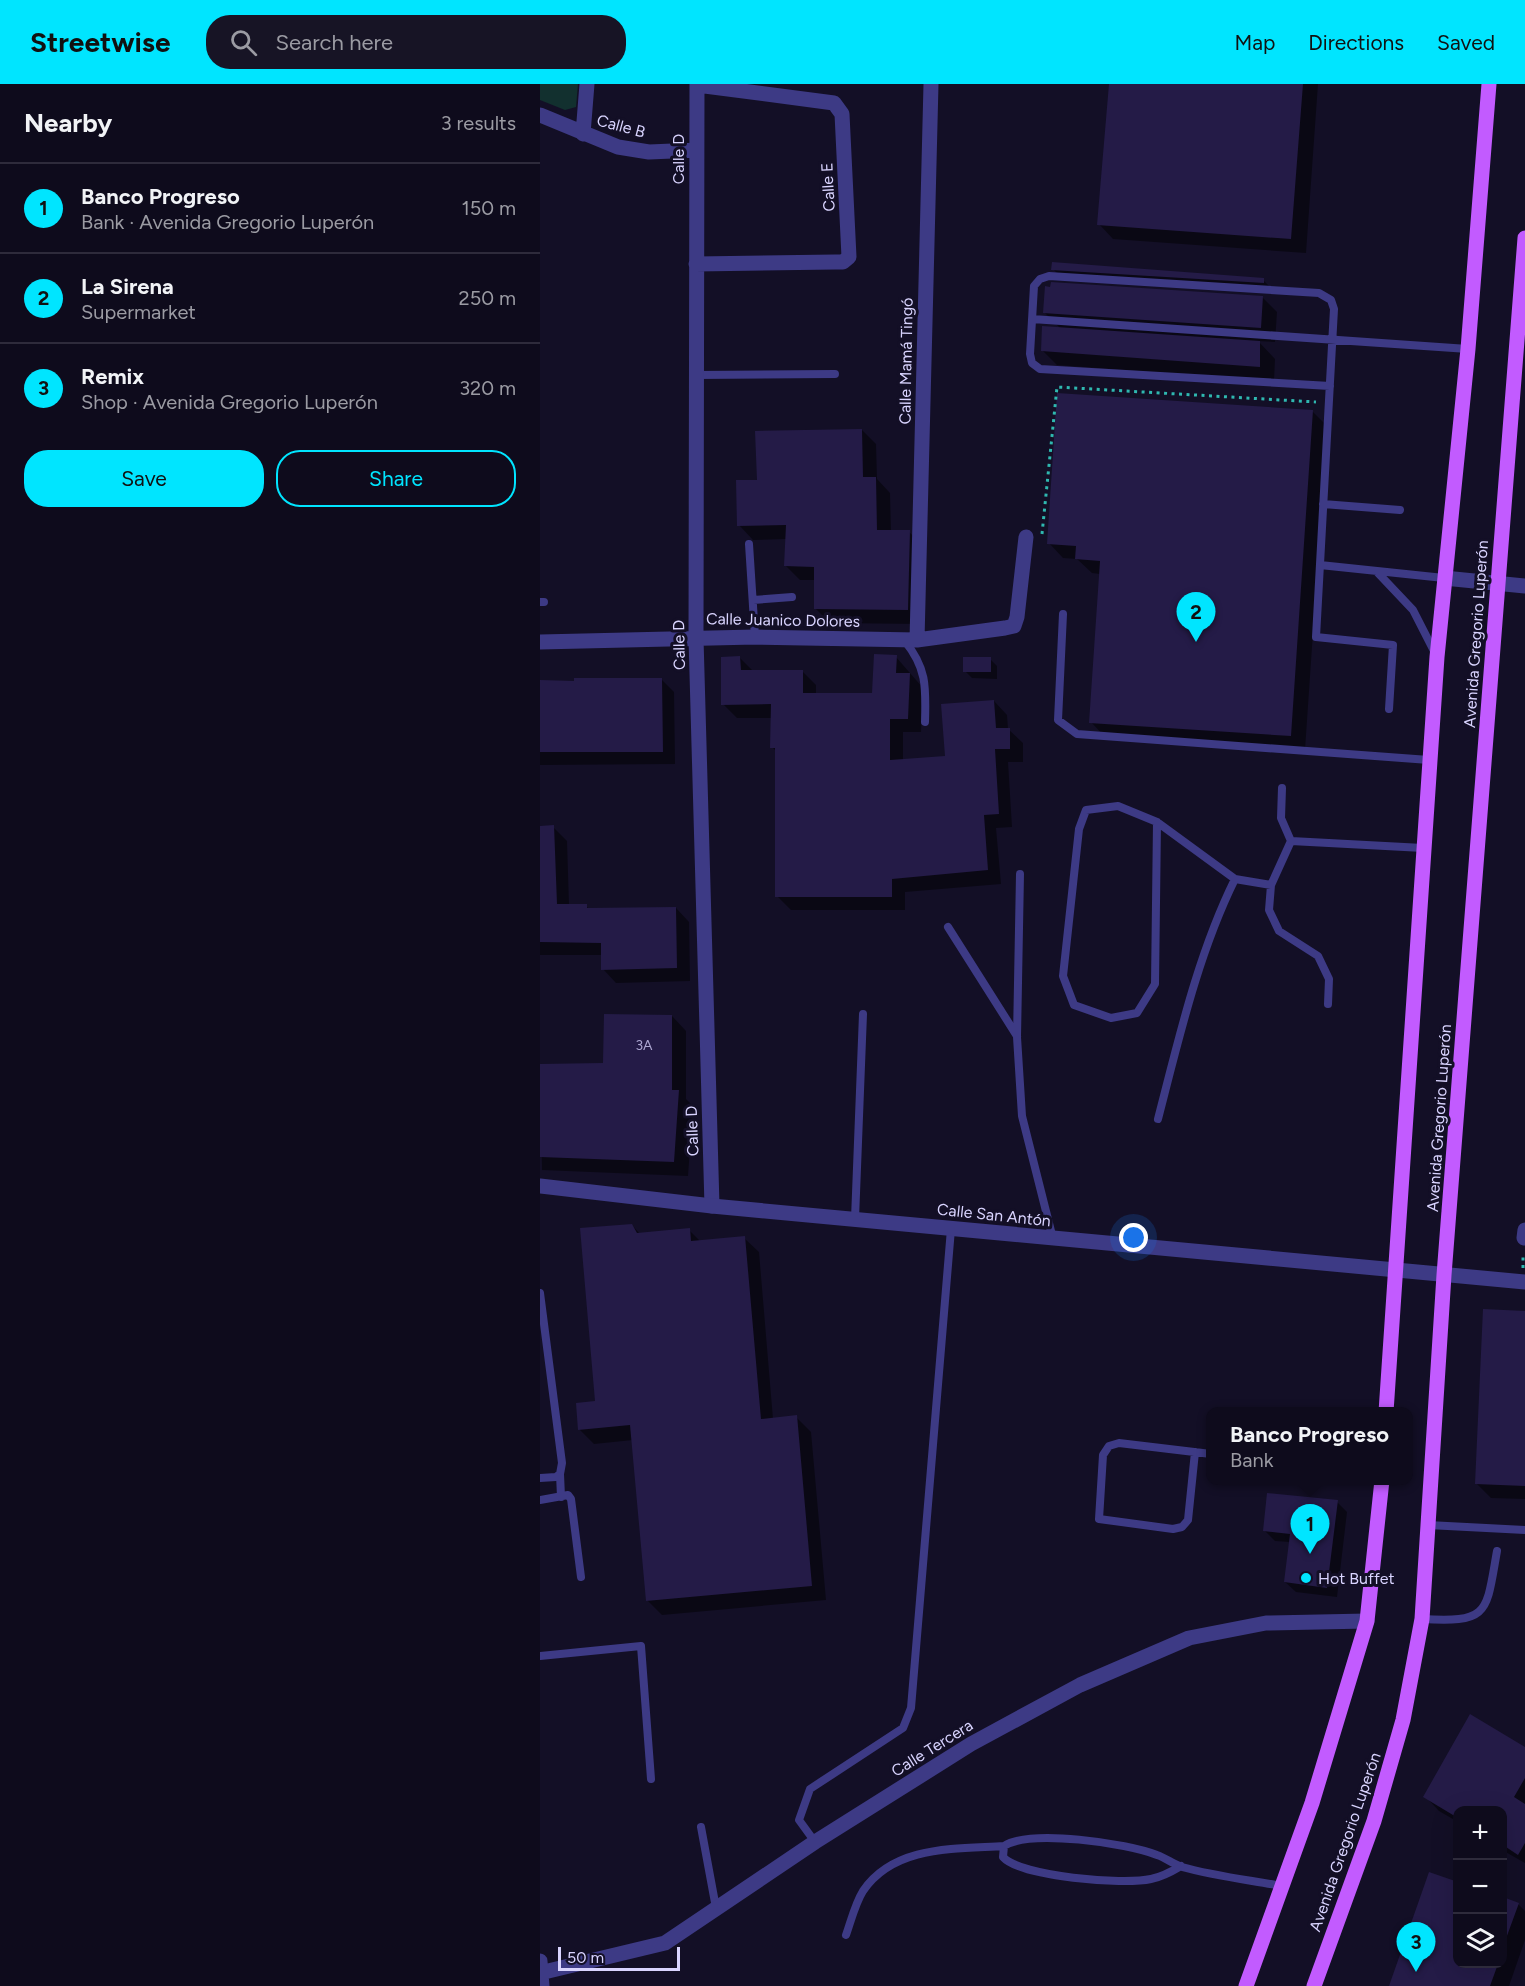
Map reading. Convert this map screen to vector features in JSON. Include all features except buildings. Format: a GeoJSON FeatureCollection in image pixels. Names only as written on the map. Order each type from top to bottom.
{"type":"FeatureCollection","features":[{"type":"Feature","properties":{"kind":"main road","name":"Avenida Gregorio Luperón"},"geometry":{"type":"LineString","coordinates":[[1386,1407],[1429,760],[1444,578],[1468,349],[1489,84]]}},
{"type":"Feature","properties":{"kind":"main road","name":"Avenida Gregorio Luperón"},"geometry":{"type":"LineString","coordinates":[[1314,1986],[1374,1821],[1403,1720],[1422,1619],[1444,1275],[1525,238]]}},
{"type":"Feature","properties":{"kind":"main road"},"geometry":{"type":"LineString","coordinates":[[1246,1986],[1312,1803],[1367,1621],[1381,1485]]}},
{"type":"Feature","properties":{"kind":"street"},"geometry":{"type":"LineString","coordinates":[[582,134],[587,84]]}},
{"type":"Feature","properties":{"kind":"street","name":"Calle D"},"geometry":{"type":"LineString","coordinates":[[698,84],[696,638],[712,1206]]}},
{"type":"Feature","properties":{"kind":"street","name":"Calle E"},"geometry":{"type":"LineString","coordinates":[[696,264],[835,262],[849,257],[840,107],[834,103],[698,84]]}},
{"type":"Feature","properties":{"kind":"street","name":"Calle Mamá Tingó"},"geometry":{"type":"LineString","coordinates":[[911,640],[931,84]]}},
{"type":"Feature","properties":{"kind":"street","name":"Calle B"},"geometry":{"type":"LineString","coordinates":[[540,115],[582,134],[633,151],[696,150]]}},
{"type":"Feature","properties":{"kind":"street","name":"Calle Juanico Dolores"},"geometry":{"type":"LineString","coordinates":[[540,642],[755,637],[911,640],[1014,626],[1026,537]]}},
{"type":"Feature","properties":{"kind":"street"},"geometry":{"type":"LineString","coordinates":[[1444,578],[1525,586]]}},
{"type":"Feature","properties":{"kind":"street","name":"Calle San Antón"},"geometry":{"type":"LineString","coordinates":[[540,1186],[712,1206],[1394,1272],[1523,1282]]}},
{"type":"Feature","properties":{"kind":"street","name":"Calle Tercera"},"geometry":{"type":"LineString","coordinates":[[541,1973],[665,1943],[815,1842],[971,1744],[1080,1685],[1189,1638],[1266,1623],[1367,1621]]}},
{"type":"Feature","properties":{"kind":"lane"},"geometry":{"type":"LineString","coordinates":[[1330,386],[1040,369],[1030,359],[1034,286],[1040,279],[1049,276],[1320,293],[1331,300],[1334,309],[1333,338],[1316,637],[1393,645],[1389,709]]}},
{"type":"Feature","properties":{"kind":"lane"},"geometry":{"type":"LineString","coordinates":[[1032,320],[1333,338],[1468,349]]}},
{"type":"Feature","properties":{"kind":"lane"},"geometry":{"type":"LineString","coordinates":[[696,375],[835,374]]}},
{"type":"Feature","properties":{"kind":"lane"},"geometry":{"type":"LineString","coordinates":[[1323,504],[1400,510]]}},
{"type":"Feature","properties":{"kind":"lane"},"geometry":{"type":"LineString","coordinates":[[749,544],[755,637]]}},
{"type":"Feature","properties":{"kind":"lane"},"geometry":{"type":"LineString","coordinates":[[1320,565],[1378,573],[1444,578]]}},
{"type":"Feature","properties":{"kind":"lane"},"geometry":{"type":"LineString","coordinates":[[1378,573],[1413,609],[1437,657]]}},
{"type":"Feature","properties":{"kind":"lane"},"geometry":{"type":"LineString","coordinates":[[753,600],[792,597]]}},
{"type":"Feature","properties":{"kind":"lane"},"geometry":{"type":"LineString","coordinates":[[1063,614],[1058,720],[1077,734],[1429,760]]}},
{"type":"Feature","properties":{"kind":"lane"},"geometry":{"type":"LineString","coordinates":[[911,640],[919,658],[926,687],[925,722]]}},
{"type":"Feature","properties":{"kind":"lane"},"geometry":{"type":"LineString","coordinates":[[1282,789],[1281,818],[1291,841],[1271,885],[1269,910],[1279,931],[1318,956],[1329,978],[1329,1004]]}},
{"type":"Feature","properties":{"kind":"lane"},"geometry":{"type":"LineString","coordinates":[[1157,822],[1155,984],[1137,1013],[1111,1018],[1074,1005],[1063,976],[1080,829],[1086,810],[1118,806],[1157,822],[1192,850],[1235,879],[1271,885]]}},
{"type":"Feature","properties":{"kind":"lane"},"geometry":{"type":"LineString","coordinates":[[1291,841],[1423,848]]}},
{"type":"Feature","properties":{"kind":"lane"},"geometry":{"type":"LineString","coordinates":[[1020,874],[1017,1037],[1022,1116],[1053,1239]]}},
{"type":"Feature","properties":{"kind":"lane"},"geometry":{"type":"LineString","coordinates":[[1158,1119],[1188,1003],[1222,905],[1235,879]]}},
{"type":"Feature","properties":{"kind":"lane"},"geometry":{"type":"LineString","coordinates":[[948,927],[1017,1037]]}},
{"type":"Feature","properties":{"kind":"lane"},"geometry":{"type":"LineString","coordinates":[[855,1219],[863,1014]]}},
{"type":"Feature","properties":{"kind":"lane"},"geometry":{"type":"LineString","coordinates":[[815,1842],[799,1820],[810,1789],[903,1728],[911,1708],[951,1229]]}},
{"type":"Feature","properties":{"kind":"lane"},"geometry":{"type":"LineString","coordinates":[[540,1293],[562,1463],[561,1497]]}},
{"type":"Feature","properties":{"kind":"lane"},"geometry":{"type":"LineString","coordinates":[[1195,1452],[1188,1520],[1182,1527],[1173,1530],[1099,1519],[1103,1455],[1109,1446],[1119,1443],[1195,1452],[1206,1453]]}},
{"type":"Feature","properties":{"kind":"lane"},"geometry":{"type":"LineString","coordinates":[[540,1478],[556,1477],[560,1474]]}},
{"type":"Feature","properties":{"kind":"lane"},"geometry":{"type":"LineString","coordinates":[[540,1500],[568,1495],[572,1499],[581,1577]]}},
{"type":"Feature","properties":{"kind":"lane"},"geometry":{"type":"LineString","coordinates":[[1428,1525],[1525,1530]]}},
{"type":"Feature","properties":{"kind":"lane"},"geometry":{"type":"LineString","coordinates":[[1422,1619],[1456,1621],[1471,1618],[1479,1612],[1490,1591],[1497,1551]]}},
{"type":"Feature","properties":{"kind":"lane"},"geometry":{"type":"LineString","coordinates":[[540,1656],[641,1647],[651,1779]]}},
{"type":"Feature","properties":{"kind":"lane"},"geometry":{"type":"LineString","coordinates":[[701,1827],[716,1908]]}},
{"type":"Feature","properties":{"kind":"lane"},"geometry":{"type":"LineString","coordinates":[[846,1935],[863,1891],[892,1866],[907,1857],[934,1850],[1004,1846],[1013,1840],[1033,1838],[1092,1842],[1157,1855],[1180,1866],[1282,1886]]}},
{"type":"Feature","properties":{"kind":"lane"},"geometry":{"type":"LineString","coordinates":[[1004,1846],[1003,1857],[1010,1864],[1025,1870],[1123,1882],[1167,1874],[1180,1866]]}},
{"type":"Feature","properties":{"kind":"path"},"geometry":{"type":"LineString","coordinates":[[1026,537],[1042,538],[1057,387],[1329,403]]}},
{"type":"Feature","properties":{"kind":"path"},"geometry":{"type":"LineString","coordinates":[[1523,1282],[1525,1234]]}},
{"type":"Feature","properties":{"kind":"green space"},"geometry":{"type":"Polygon","coordinates":[[[540,84],[578,84],[576,107],[565,110],[540,100],[540,84]]]}},
{"type":"Feature","properties":{"kind":"place","name":"La Sirena"},"geometry":{"type":"Point","coordinates":[1196,642]}},
{"type":"Feature","properties":{"kind":"place","name":"Banco Progreso"},"geometry":{"type":"Point","coordinates":[1310,1554]}},
{"type":"Feature","properties":{"kind":"place","name":"Hot Buffet"},"geometry":{"type":"Point","coordinates":[1306,1578]}},
{"type":"Feature","properties":{"kind":"place","name":"Remix"},"geometry":{"type":"Point","coordinates":[1416,1972]}}]}
